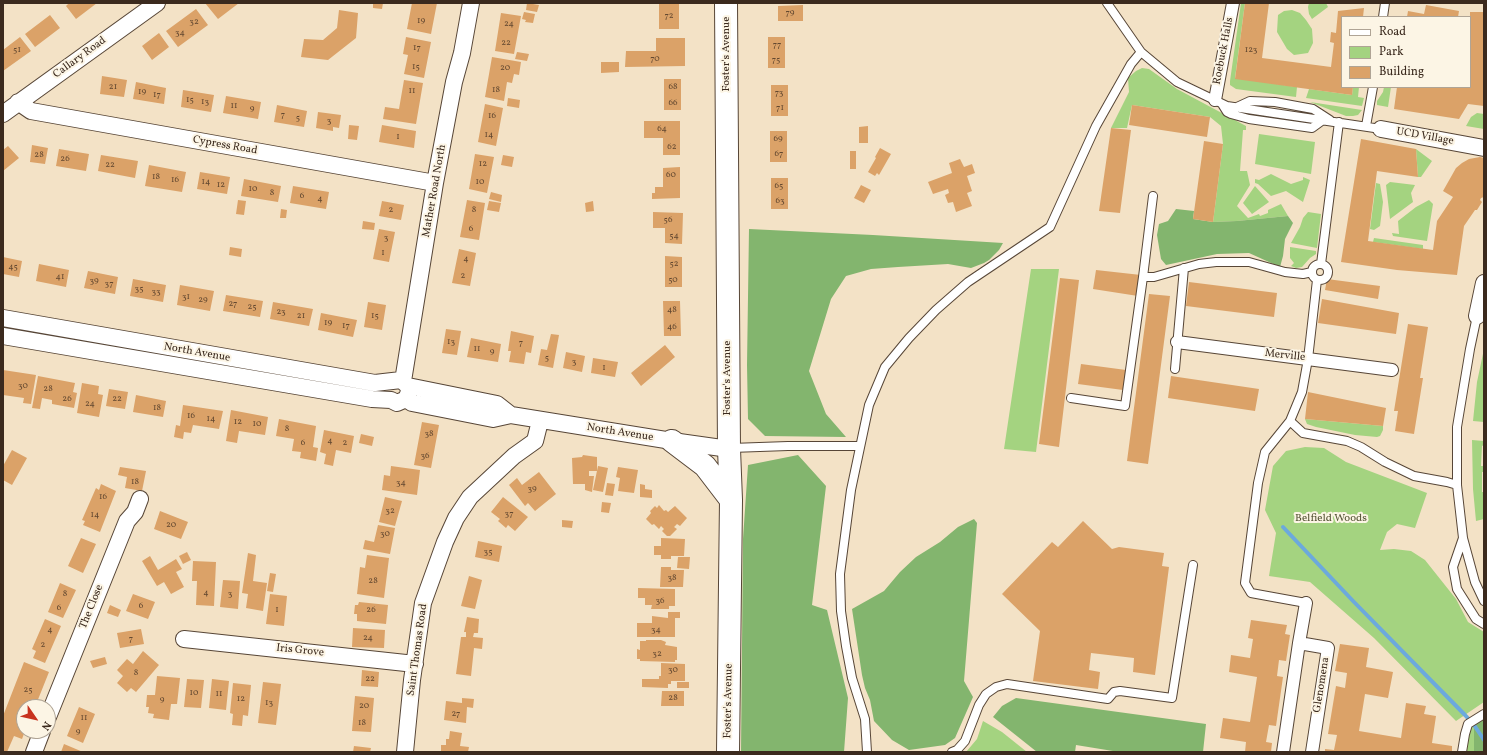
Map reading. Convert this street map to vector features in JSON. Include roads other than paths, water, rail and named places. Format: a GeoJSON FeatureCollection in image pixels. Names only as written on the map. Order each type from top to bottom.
{"type":"FeatureCollection","features":[{"type":"Feature","properties":{"kind":"main road","name":"Foster's Avenue"},"geometry":{"type":"LineString","coordinates":[[726,3],[729,448],[731,500],[728,752]]}},
{"type":"Feature","properties":{"kind":"main road"},"geometry":{"type":"LineString","coordinates":[[672,441],[706,466],[731,500]]}},
{"type":"Feature","properties":{"kind":"street","name":"Callary Road"},"geometry":{"type":"LineString","coordinates":[[3,114],[157,3]]}},
{"type":"Feature","properties":{"kind":"street","name":"Mather Road North"},"geometry":{"type":"LineString","coordinates":[[400,390],[435,184],[454,82],[462,53],[471,3]]}},
{"type":"Feature","properties":{"kind":"street","name":"Roebuck Halls"},"geometry":{"type":"LineString","coordinates":[[1218,102],[1233,3]]}},
{"type":"Feature","properties":{"kind":"street","name":"Cypress Road"},"geometry":{"type":"LineString","coordinates":[[18,102],[31,111],[435,184]]}},
{"type":"Feature","properties":{"kind":"street","name":"UCD Village"},"geometry":{"type":"LineString","coordinates":[[1374,128],[1484,148]]}},
{"type":"Feature","properties":{"kind":"street"},"geometry":{"type":"LineString","coordinates":[[1477,316],[1484,284]]}},
{"type":"Feature","properties":{"kind":"street","name":"North Avenue"},"geometry":{"type":"LineString","coordinates":[[3,318],[375,383],[400,390],[412,403],[493,419],[511,415],[540,421],[672,441],[729,448]]}},
{"type":"Feature","properties":{"kind":"street","name":"North Avenue"},"geometry":{"type":"LineString","coordinates":[[3,336],[372,399],[400,390]]}},
{"type":"Feature","properties":{"kind":"street","name":"Merville"},"geometry":{"type":"LineString","coordinates":[[1177,342],[1392,370]]}},
{"type":"Feature","properties":{"kind":"street","name":"Saint Thomas Road"},"geometry":{"type":"LineString","coordinates":[[405,752],[412,680],[423,603],[445,542],[456,518],[470,497],[514,456],[535,441],[540,421]]}},
{"type":"Feature","properties":{"kind":"street","name":"The Close"},"geometry":{"type":"LineString","coordinates":[[55,699],[127,520],[135,512],[140,499]]}},
{"type":"Feature","properties":{"kind":"street"},"geometry":{"type":"LineString","coordinates":[[1283,752],[1306,603]]}},
{"type":"Feature","properties":{"kind":"street","name":"Iris Grove"},"geometry":{"type":"LineString","coordinates":[[184,639],[415,664]]}},
{"type":"Feature","properties":{"kind":"street","name":"Glenomena"},"geometry":{"type":"LineString","coordinates":[[1299,643],[1328,648],[1312,752]]}},
{"type":"Feature","properties":{"kind":"street"},"geometry":{"type":"LineString","coordinates":[[34,752],[39,739]]}},
{"type":"Feature","properties":{"kind":"lane"},"geometry":{"type":"LineString","coordinates":[[1108,3],[1141,52],[1177,82],[1218,102]]}},
{"type":"Feature","properties":{"kind":"lane"},"geometry":{"type":"LineString","coordinates":[[1383,16],[1385,3]]}},
{"type":"Feature","properties":{"kind":"lane"},"geometry":{"type":"LineString","coordinates":[[866,752],[865,719],[852,678],[846,646],[841,611],[840,574],[845,523],[869,405],[886,367],[909,338],[936,310],[968,282],[1050,227],[1096,126],[1131,64],[1141,52]]}},
{"type":"Feature","properties":{"kind":"lane"},"geometry":{"type":"LineString","coordinates":[[1374,88],[1374,128]]}},
{"type":"Feature","properties":{"kind":"lane","name":"UCD Village"},"geometry":{"type":"LineString","coordinates":[[1236,108],[1250,101],[1274,102],[1313,109],[1336,122]]}},
{"type":"Feature","properties":{"kind":"lane","name":"UCD Village"},"geometry":{"type":"LineString","coordinates":[[1218,102],[1236,108],[1374,128]]}},
{"type":"Feature","properties":{"kind":"lane","name":"UCD Village"},"geometry":{"type":"LineString","coordinates":[[1218,102],[1227,112],[1256,120],[1312,128],[1323,120]]}},
{"type":"Feature","properties":{"kind":"lane"},"geometry":{"type":"LineString","coordinates":[[1321,264],[1336,122]]}},
{"type":"Feature","properties":{"kind":"lane"},"geometry":{"type":"LineString","coordinates":[[1071,398],[1125,406],[1153,196]]}},
{"type":"Feature","properties":{"kind":"lane"},"geometry":{"type":"LineString","coordinates":[[1143,277],[1154,277],[1199,264],[1216,262],[1249,262],[1285,272],[1303,274],[1312,272]]}},
{"type":"Feature","properties":{"kind":"lane"},"geometry":{"type":"LineString","coordinates":[[1321,264],[1326,266],[1328,274],[1324,279],[1317,280],[1313,277],[1312,272],[1314,267],[1321,264]]}},
{"type":"Feature","properties":{"kind":"lane"},"geometry":{"type":"LineString","coordinates":[[1175,369],[1184,268]]}},
{"type":"Feature","properties":{"kind":"lane"},"geometry":{"type":"LineString","coordinates":[[1306,603],[1251,593],[1245,583],[1258,483],[1265,452],[1290,421],[1302,392],[1308,359],[1317,280]]}},
{"type":"Feature","properties":{"kind":"lane"},"geometry":{"type":"LineString","coordinates":[[1477,316],[1470,349],[1458,427],[1457,485],[1463,538],[1475,582],[1484,601]]}},
{"type":"Feature","properties":{"kind":"lane"},"geometry":{"type":"LineString","coordinates":[[1290,421],[1303,432],[1347,441],[1361,447],[1385,462],[1414,476],[1457,485]]}},
{"type":"Feature","properties":{"kind":"lane"},"geometry":{"type":"LineString","coordinates":[[729,448],[860,446]]}},
{"type":"Feature","properties":{"kind":"lane"},"geometry":{"type":"LineString","coordinates":[[1463,538],[1453,567],[1457,588],[1476,619],[1484,624]]}},
{"type":"Feature","properties":{"kind":"lane"},"geometry":{"type":"LineString","coordinates":[[952,752],[957,750],[964,741],[979,705],[986,694],[996,686],[1008,684],[1108,699],[1114,692],[1120,691],[1172,698],[1193,565]]}},
{"type":"Feature","properties":{"kind":"lane"},"geometry":{"type":"LineString","coordinates":[[1462,752],[1468,724],[1484,714]]}},
{"type":"Feature","properties":{"kind":"waterway"},"geometry":{"type":"LineString","coordinates":[[1283,527],[1465,715],[1484,740]]}},
{"type":"Feature","properties":{"kind":"park label","name":"Belfield Woods"},"geometry":{"type":"Point","coordinates":[1331,519]}}]}
